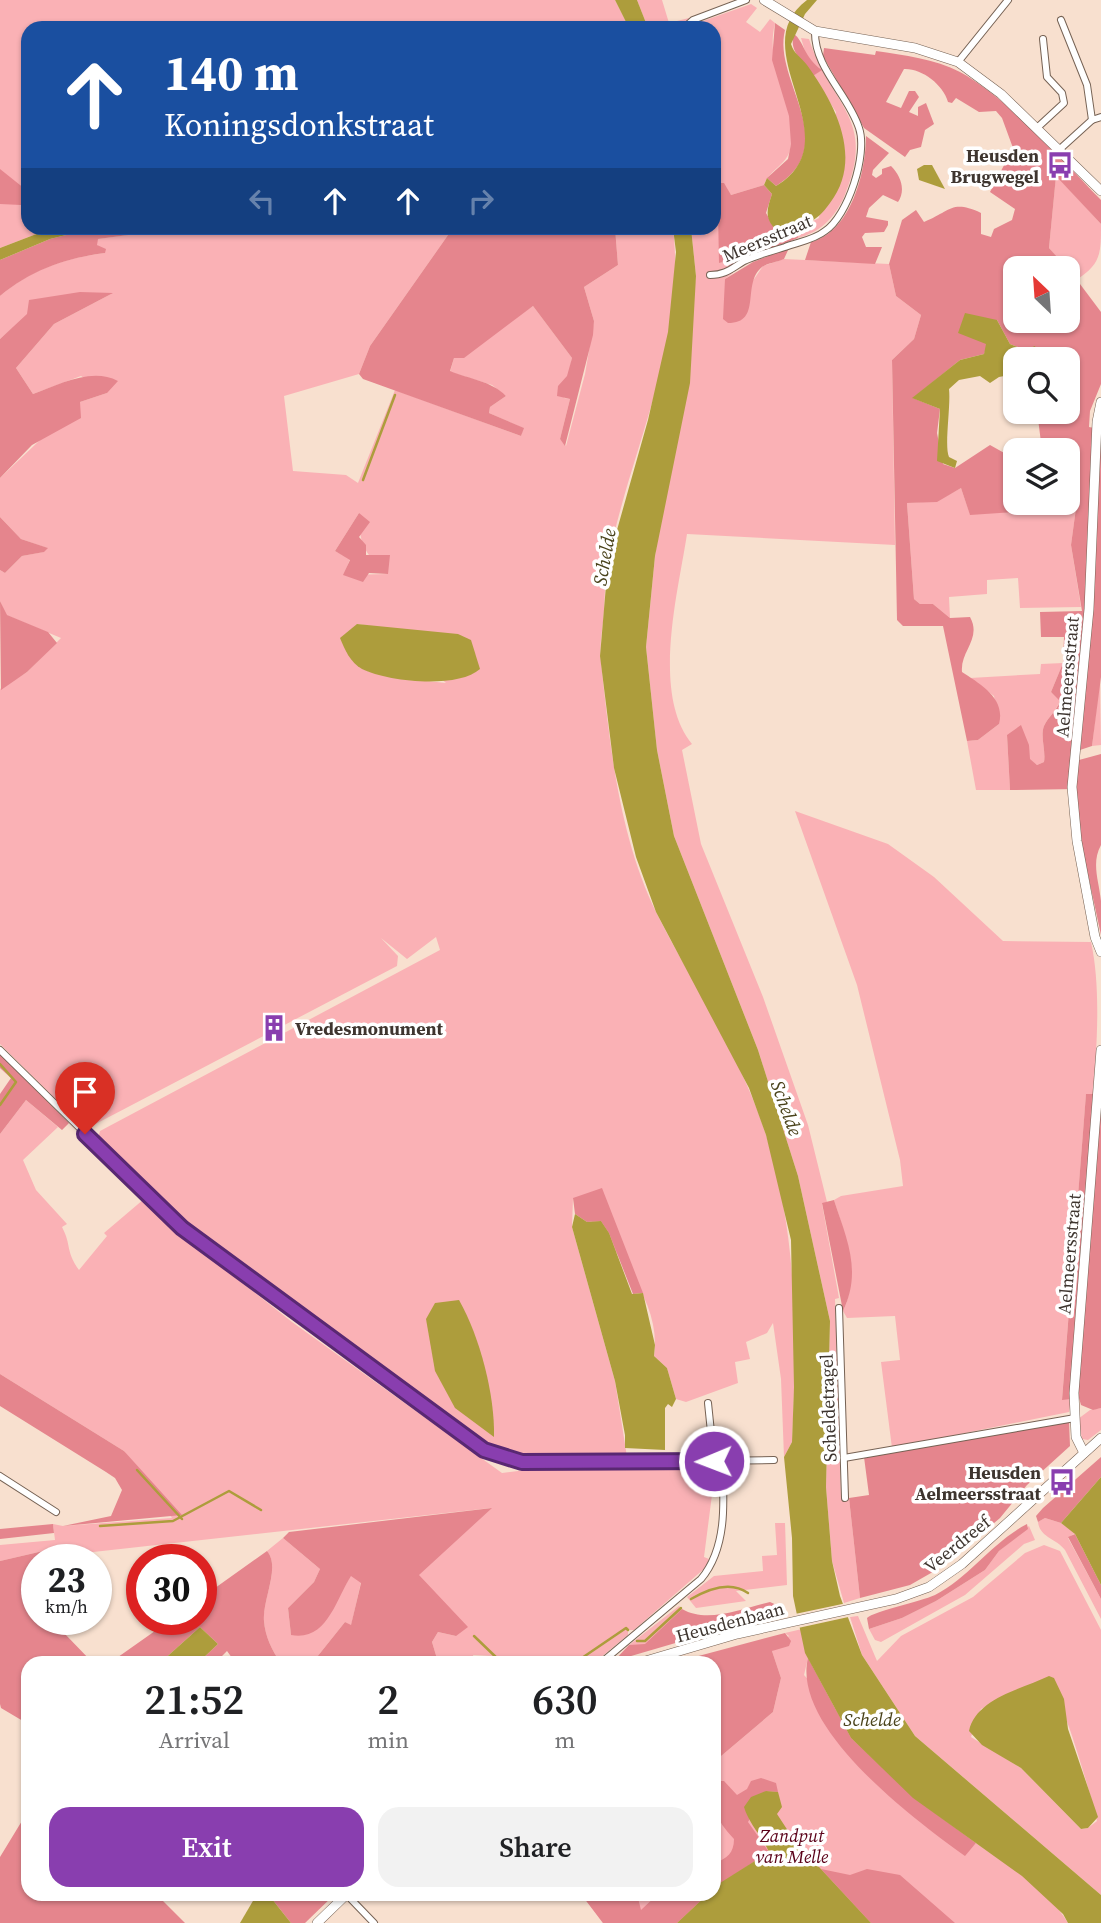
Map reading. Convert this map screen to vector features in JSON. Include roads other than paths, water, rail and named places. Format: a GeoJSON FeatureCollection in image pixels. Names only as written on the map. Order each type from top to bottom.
{"type":"FeatureCollection","features":[{"type":"Feature","properties":{"kind":"main road"},"geometry":{"type":"LineString","coordinates":[[764,0],[815,31],[915,48],[958,62],[984,80],[1038,127],[1101,191]]}},
{"type":"Feature","properties":{"kind":"main road","name":"Aelmeersstraat"},"geometry":{"type":"LineString","coordinates":[[1101,402],[1097,422],[1089,609],[1072,787],[1076,841],[1095,937],[1101,952]]}},
{"type":"Feature","properties":{"kind":"main road","name":"Aelmeersstraat"},"geometry":{"type":"LineString","coordinates":[[1075,1418],[1101,1050]]}},
{"type":"Feature","properties":{"kind":"main road"},"geometry":{"type":"LineString","coordinates":[[1075,1418],[1077,1443],[1084,1453]]}},
{"type":"Feature","properties":{"kind":"main road","name":"Veerdreef"},"geometry":{"type":"LineString","coordinates":[[827,1614],[913,1594],[943,1578],[1099,1440]]}},
{"type":"Feature","properties":{"kind":"main road","name":"Heusdenbaan"},"geometry":{"type":"LineString","coordinates":[[664,1656],[827,1614]]}},
{"type":"Feature","properties":{"kind":"main road"},"geometry":{"type":"LineString","coordinates":[[317,1923],[339,1901]]}},
{"type":"Feature","properties":{"kind":"street"},"geometry":{"type":"LineString","coordinates":[[691,21],[746,0]]}},
{"type":"Feature","properties":{"kind":"street"},"geometry":{"type":"LineString","coordinates":[[958,62],[1008,0]]}},
{"type":"Feature","properties":{"kind":"street"},"geometry":{"type":"LineString","coordinates":[[1061,20],[1087,85],[1092,120]]}},
{"type":"Feature","properties":{"kind":"street","name":"Meersstraat"},"geometry":{"type":"LineString","coordinates":[[710,275],[727,273],[746,261],[816,237],[834,223],[855,180],[862,148],[860,128],[818,54],[815,31]]}},
{"type":"Feature","properties":{"kind":"street"},"geometry":{"type":"LineString","coordinates":[[1038,127],[1064,103],[1062,93],[1047,77],[1043,39]]}},
{"type":"Feature","properties":{"kind":"street"},"geometry":{"type":"LineString","coordinates":[[1060,149],[1092,120],[1101,117]]}},
{"type":"Feature","properties":{"kind":"street"},"geometry":{"type":"LineString","coordinates":[[0,1050],[182,1228],[477,1446],[516,1461],[548,1463],[774,1460]]}},
{"type":"Feature","properties":{"kind":"street","name":"Scheldetragel"},"geometry":{"type":"LineString","coordinates":[[839,1308],[845,1498]]}},
{"type":"Feature","properties":{"kind":"street"},"geometry":{"type":"LineString","coordinates":[[708,1403],[714,1461]]}},
{"type":"Feature","properties":{"kind":"street"},"geometry":{"type":"LineString","coordinates":[[844,1458],[1075,1418]]}},
{"type":"Feature","properties":{"kind":"street","name":"Heusdenbaan"},"geometry":{"type":"LineString","coordinates":[[609,1656],[701,1579],[711,1565],[724,1511],[722,1461]]}},
{"type":"Feature","properties":{"kind":"street"},"geometry":{"type":"LineString","coordinates":[[0,1476],[56,1512]]}},
{"type":"Feature","properties":{"kind":"street"},"geometry":{"type":"LineString","coordinates":[[353,1901],[374,1923]]}},
{"type":"Feature","properties":{"kind":"water"},"geometry":{"type":"Polygon","coordinates":[[[615,0],[637,0],[645,21],[626,21],[615,0]]]}},
{"type":"Feature","properties":{"kind":"water"},"geometry":{"type":"Polygon","coordinates":[[[807,0],[817,0],[805,14],[791,44],[817,80],[836,114],[845,150],[845,168],[840,186],[819,216],[800,227],[776,230],[768,213],[772,194],[764,185],[767,178],[776,186],[797,166],[805,144],[803,119],[785,43],[790,20],[807,0]]]}},
{"type":"Feature","properties":{"kind":"water"},"geometry":{"type":"Polygon","coordinates":[[[932,165],[945,189],[919,180],[917,169],[932,165]]]}},
{"type":"Feature","properties":{"kind":"water"},"geometry":{"type":"Polygon","coordinates":[[[34,235],[66,235],[0,260],[0,248],[34,235]]]}},
{"type":"Feature","properties":{"kind":"water","name":"Schelde"},"geometry":{"type":"Polygon","coordinates":[[[674,235],[692,235],[696,276],[690,383],[655,556],[646,647],[657,750],[674,836],[758,1050],[798,1176],[830,1321],[826,1487],[832,1561],[840,1596],[862,1655],[915,1736],[1101,1895],[1101,1923],[1068,1923],[1063,1914],[1022,1876],[913,1798],[851,1738],[805,1653],[793,1596],[792,1538],[784,1457],[792,1442],[794,1387],[791,1240],[766,1135],[749,1088],[656,912],[636,857],[614,768],[600,656],[608,562],[648,420],[668,332],[676,252],[674,235]]]}},
{"type":"Feature","properties":{"kind":"water"},"geometry":{"type":"Polygon","coordinates":[[[965,313],[997,320],[1010,344],[1018,347],[1003,347],[1003,376],[990,383],[980,376],[959,380],[949,389],[948,452],[949,457],[957,461],[955,468],[937,461],[940,409],[912,398],[960,360],[984,354],[986,344],[958,333],[965,313]]]}},
{"type":"Feature","properties":{"kind":"water"},"geometry":{"type":"Polygon","coordinates":[[[357,624],[458,634],[471,640],[480,669],[470,675],[440,681],[405,680],[374,674],[354,663],[340,638],[357,624]]]}},
{"type":"Feature","properties":{"kind":"water"},"geometry":{"type":"Polygon","coordinates":[[[575,1214],[587,1222],[601,1221],[609,1233],[632,1294],[643,1293],[655,1345],[654,1356],[667,1368],[676,1399],[672,1407],[668,1404],[665,1408],[665,1450],[625,1448],[615,1381],[572,1227],[575,1214]]]}},
{"type":"Feature","properties":{"kind":"water"},"geometry":{"type":"Polygon","coordinates":[[[459,1300],[485,1367],[492,1403],[494,1437],[455,1408],[435,1371],[426,1319],[435,1303],[459,1300]]]}},
{"type":"Feature","properties":{"kind":"water"},"geometry":{"type":"Polygon","coordinates":[[[1101,1477],[1101,1585],[1075,1534],[1061,1523],[1101,1477]]]}},
{"type":"Feature","properties":{"kind":"water"},"geometry":{"type":"Polygon","coordinates":[[[191,1635],[208,1635],[218,1644],[205,1656],[168,1656],[191,1635]]]}},
{"type":"Feature","properties":{"kind":"water"},"geometry":{"type":"Polygon","coordinates":[[[1049,1676],[1054,1678],[1064,1699],[1068,1729],[1098,1817],[1088,1828],[1081,1829],[1021,1768],[982,1745],[969,1731],[973,1720],[990,1703],[1049,1676]]]}},
{"type":"Feature","properties":{"kind":"water"},"geometry":{"type":"Polygon","coordinates":[[[766,1791],[778,1792],[782,1807],[777,1814],[794,1840],[871,1923],[677,1923],[701,1901],[721,1901],[721,1882],[769,1852],[744,1807],[751,1797],[766,1791]]]}},
{"type":"Feature","properties":{"kind":"water"},"geometry":{"type":"Polygon","coordinates":[[[253,1901],[274,1901],[291,1923],[240,1923],[253,1901]]]}},
{"type":"Feature","properties":{"kind":"waterway"},"geometry":{"type":"LineString","coordinates":[[363,480],[395,395]]}},
{"type":"Feature","properties":{"kind":"waterway"},"geometry":{"type":"LineString","coordinates":[[0,1064],[16,1082],[0,1105]]}},
{"type":"Feature","properties":{"kind":"waterway"},"geometry":{"type":"LineString","coordinates":[[137,1470],[182,1519]]}},
{"type":"Feature","properties":{"kind":"waterway"},"geometry":{"type":"LineString","coordinates":[[100,1526],[173,1521],[229,1491],[261,1510]]}},
{"type":"Feature","properties":{"kind":"waterway"},"geometry":{"type":"LineString","coordinates":[[691,1599],[719,1587],[734,1587],[748,1593]]}},
{"type":"Feature","properties":{"kind":"waterway"},"geometry":{"type":"LineString","coordinates":[[637,1641],[645,1641],[681,1608]]}},
{"type":"Feature","properties":{"kind":"waterway"},"geometry":{"type":"LineString","coordinates":[[585,1656],[626,1628],[628,1630]]}},
{"type":"Feature","properties":{"kind":"waterway"},"geometry":{"type":"LineString","coordinates":[[474,1636],[495,1656]]}},
{"type":"Feature","properties":{"kind":"place","name":"Heusden Brugwegel"},"geometry":{"type":"Point","coordinates":[1060,165]}},
{"type":"Feature","properties":{"kind":"place","name":"Vredesmonument"},"geometry":{"type":"Point","coordinates":[274,1028]}},
{"type":"Feature","properties":{"kind":"place","name":"Heusden Aelmeersstraat"},"geometry":{"type":"Point","coordinates":[1062,1482]}},
{"type":"Feature","properties":{"kind":"park label","name":"Zandput van Melle"},"geometry":{"type":"Point","coordinates":[792,1846]}}]}
